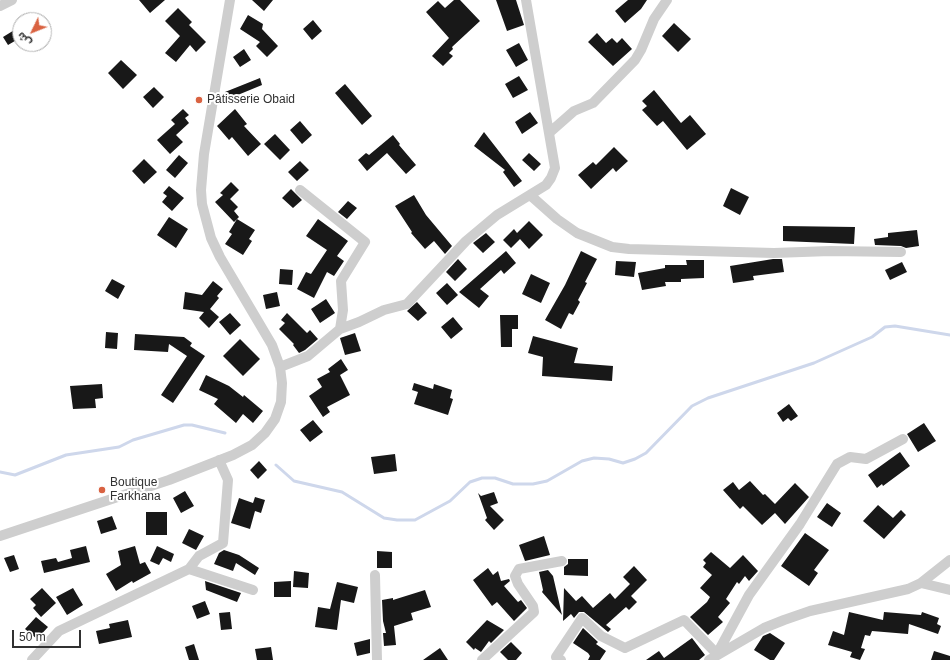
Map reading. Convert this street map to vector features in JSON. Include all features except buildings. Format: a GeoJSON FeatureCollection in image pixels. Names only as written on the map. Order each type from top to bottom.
{"type":"FeatureCollection","features":[{"type":"Feature","properties":{"kind":"street"},"geometry":{"type":"LineString","coordinates":[[0,6],[12,0]]}},
{"type":"Feature","properties":{"kind":"street"},"geometry":{"type":"LineString","coordinates":[[0,536],[169,480],[219,460],[252,445],[265,433],[276,419],[281,402],[282,384],[280,367],[272,345],[220,257],[211,238],[202,204],[201,190],[204,154],[230,0]]}},
{"type":"Feature","properties":{"kind":"street"},"geometry":{"type":"LineString","coordinates":[[280,367],[308,356],[340,329],[384,310],[407,304],[466,241],[497,214],[546,185],[551,178],[555,168],[526,0]]}},
{"type":"Feature","properties":{"kind":"street"},"geometry":{"type":"LineString","coordinates":[[549,133],[574,111],[593,103],[635,60],[641,50],[654,19],[667,0]]}},
{"type":"Feature","properties":{"kind":"street"},"geometry":{"type":"LineString","coordinates":[[300,190],[365,242],[341,281],[343,310],[340,329]]}},
{"type":"Feature","properties":{"kind":"street"},"geometry":{"type":"LineString","coordinates":[[530,195],[557,219],[577,232],[618,248],[774,253],[830,251],[900,252]]}},
{"type":"Feature","properties":{"kind":"street"},"geometry":{"type":"LineString","coordinates":[[713,657],[749,595],[800,524],[837,464],[850,457],[866,459],[904,439]]}},
{"type":"Feature","properties":{"kind":"street"},"geometry":{"type":"LineString","coordinates":[[32,660],[59,631],[70,624],[189,569],[199,556],[223,543],[228,480],[219,460]]}},
{"type":"Feature","properties":{"kind":"street"},"geometry":{"type":"LineString","coordinates":[[713,657],[764,628],[784,620],[810,611],[908,589],[921,583],[950,560]]}},
{"type":"Feature","properties":{"kind":"street"},"geometry":{"type":"LineString","coordinates":[[482,660],[534,612],[515,576],[519,569],[562,561]]}},
{"type":"Feature","properties":{"kind":"street"},"geometry":{"type":"LineString","coordinates":[[189,569],[253,590]]}},
{"type":"Feature","properties":{"kind":"street"},"geometry":{"type":"LineString","coordinates":[[375,575],[377,660]]}},
{"type":"Feature","properties":{"kind":"street"},"geometry":{"type":"LineString","coordinates":[[921,583],[950,590]]}},
{"type":"Feature","properties":{"kind":"street"},"geometry":{"type":"LineString","coordinates":[[561,660],[556,657],[582,618],[601,636],[625,648],[684,620],[713,657]]}},
{"type":"Feature","properties":{"kind":"waterway"},"geometry":{"type":"LineString","coordinates":[[276,465],[294,481],[342,492],[384,518],[415,520],[450,501],[470,482],[482,478],[495,478],[513,484],[533,484],[547,481],[582,461],[594,458],[609,459],[623,463],[635,459],[646,453],[692,406],[708,398],[814,363],[872,337],[885,327],[895,326],[950,335]]}},
{"type":"Feature","properties":{"kind":"waterway"},"geometry":{"type":"LineString","coordinates":[[0,472],[15,475],[66,455],[119,447],[133,440],[184,425],[192,425],[225,433]]}},
{"type":"Feature","properties":{"kind":"place","name":"Pâtisserie Obaid"},"geometry":{"type":"Point","coordinates":[199,100]}},
{"type":"Feature","properties":{"kind":"place","name":"Boutique Farkhana"},"geometry":{"type":"Point","coordinates":[102,490]}}]}
